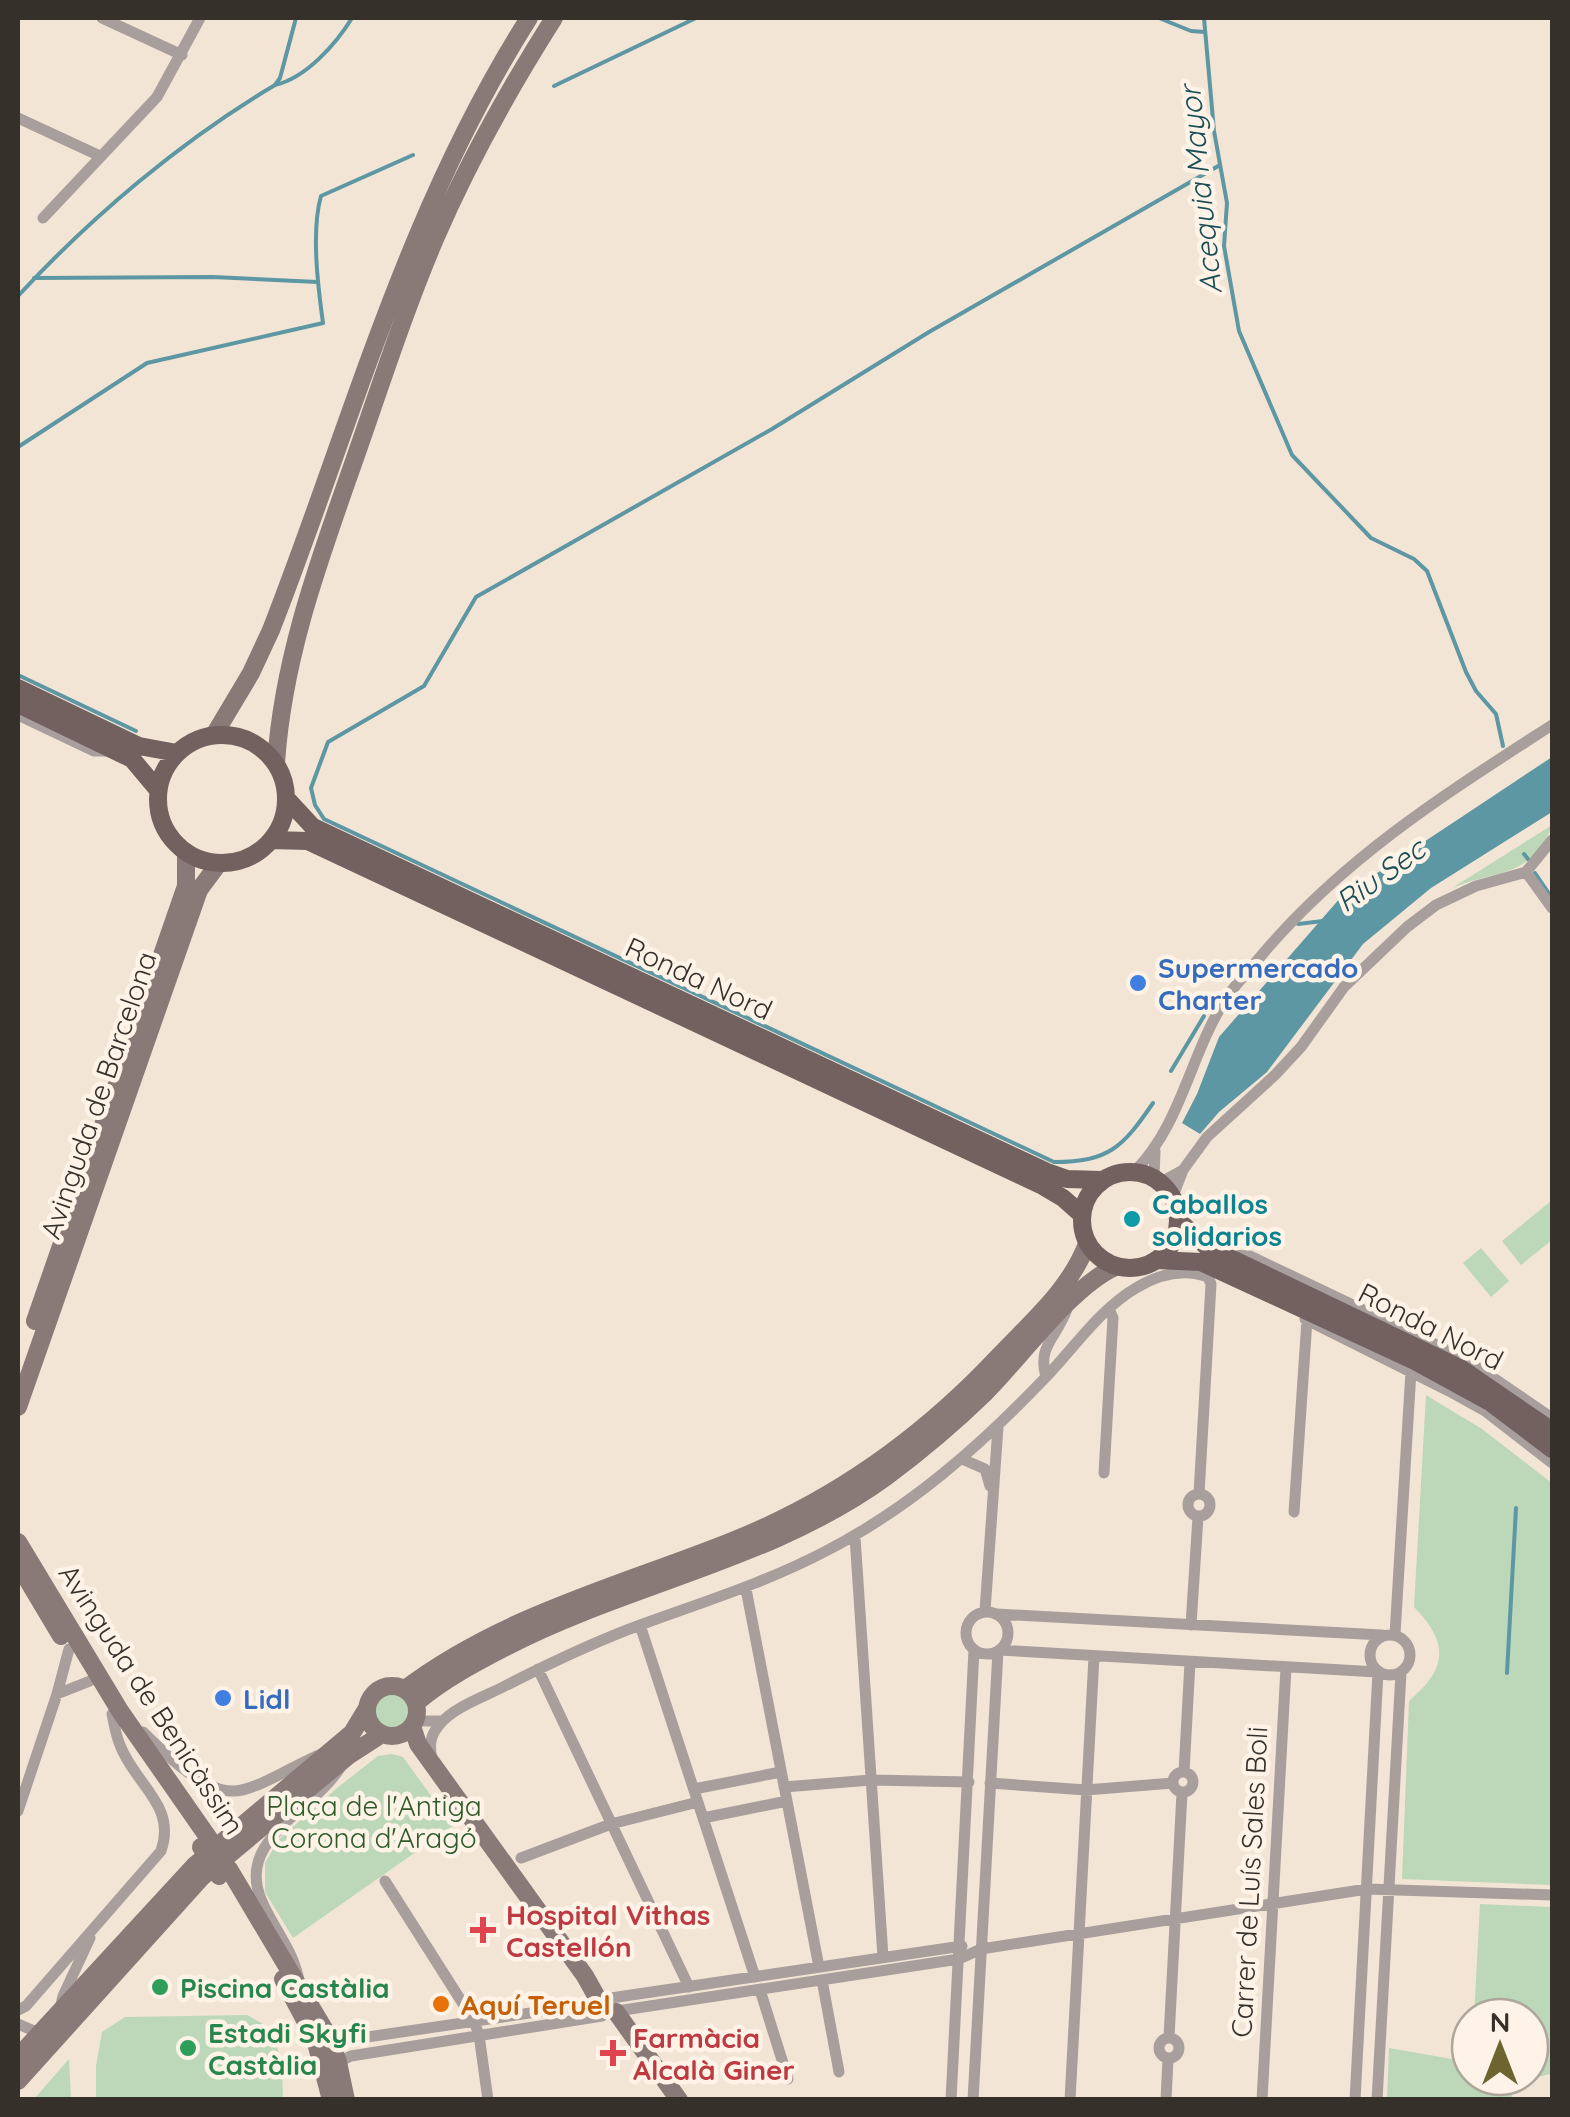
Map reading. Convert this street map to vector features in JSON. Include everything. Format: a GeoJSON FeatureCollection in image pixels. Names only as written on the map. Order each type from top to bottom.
{"type":"FeatureCollection","features":[{"type":"Feature","properties":{"kind":"main road"},"geometry":{"type":"LineString","coordinates":[[214,735],[271,630],[417,230],[497,68],[530,18]]}},
{"type":"Feature","properties":{"kind":"main road"},"geometry":{"type":"LineString","coordinates":[[276,763],[279,714],[306,596],[405,315],[473,158],[515,78],[554,18]]}},
{"type":"Feature","properties":{"kind":"main road"},"geometry":{"type":"LineString","coordinates":[[18,688],[138,746],[177,753]]}},
{"type":"Feature","properties":{"kind":"main road"},"geometry":{"type":"LineString","coordinates":[[18,704],[132,759],[158,790]]}},
{"type":"Feature","properties":{"kind":"main road"},"geometry":{"type":"LineString","coordinates":[[214,735],[236,736],[257,744],[276,763],[286,799],[283,818],[272,840],[240,860],[218,863],[186,852],[171,838],[160,817],[158,790],[164,770],[177,753],[191,742],[214,735]]}},
{"type":"Feature","properties":{"kind":"main road","name":"Ronda Nord"},"geometry":{"type":"LineString","coordinates":[[286,799],[313,827],[1030,1164],[1067,1179],[1101,1180]]}},
{"type":"Feature","properties":{"kind":"main road","name":"Ronda Nord"},"geometry":{"type":"LineString","coordinates":[[272,840],[308,841],[1041,1185],[1081,1214]]}},
{"type":"Feature","properties":{"kind":"main road","name":"Avinguda de Barcelona"},"geometry":{"type":"LineString","coordinates":[[18,1371],[186,886],[186,852]]}},
{"type":"Feature","properties":{"kind":"main road","name":"Avinguda de Barcelona"},"geometry":{"type":"LineString","coordinates":[[18,1407],[198,890],[218,863]]}},
{"type":"Feature","properties":{"kind":"main road"},"geometry":{"type":"LineString","coordinates":[[1135,1171],[1162,1185],[1179,1221],[1174,1242],[1156,1260],[1138,1268],[1114,1267],[1098,1258],[1087,1244],[1081,1214],[1087,1195],[1101,1180],[1118,1172],[1135,1171]]}},
{"type":"Feature","properties":{"kind":"main road","name":"Ronda Nord"},"geometry":{"type":"LineString","coordinates":[[1179,1221],[1208,1248],[1460,1368],[1552,1431]]}},
{"type":"Feature","properties":{"kind":"main road"},"geometry":{"type":"LineString","coordinates":[[366,1710],[370,1725],[408,1721],[468,1649],[520,1623],[771,1524],[814,1504],[873,1467],[919,1433],[975,1382],[1059,1293],[1075,1273],[1087,1244]]}},
{"type":"Feature","properties":{"kind":"main road","name":"Ronda Nord"},"geometry":{"type":"LineString","coordinates":[[1156,1260],[1201,1262],[1454,1380],[1552,1449]]}},
{"type":"Feature","properties":{"kind":"main road"},"geometry":{"type":"LineString","coordinates":[[19,2052],[194,1866],[341,1752],[408,1721],[475,1663],[526,1637],[618,1598],[734,1558],[821,1517],[882,1480],[985,1393],[1086,1283],[1114,1267]]}},
{"type":"Feature","properties":{"kind":"main road","name":"Avinguda de Benicàssim"},"geometry":{"type":"LineString","coordinates":[[18,1542],[116,1712],[300,1985],[328,2037],[346,2100]]}},
{"type":"Feature","properties":{"kind":"main road","name":"Avinguda de Benicàssim"},"geometry":{"type":"LineString","coordinates":[[20,1571],[90,1681],[116,1712]]}},
{"type":"Feature","properties":{"kind":"main road"},"geometry":{"type":"LineString","coordinates":[[18,2080],[190,1888],[341,1752],[370,1698],[380,1689],[392,1686],[434,1766],[585,1976],[667,2100]]}},
{"type":"Feature","properties":{"kind":"main road","name":"Avinguda de Benicàssim"},"geometry":{"type":"LineString","coordinates":[[224,1873],[315,2039],[330,2100]]}},
{"type":"Feature","properties":{"kind":"main road"},"geometry":{"type":"LineString","coordinates":[[606,2009],[680,2100]]}},
{"type":"Feature","properties":{"kind":"street"},"geometry":{"type":"LineString","coordinates":[[102,18],[182,54]]}},
{"type":"Feature","properties":{"kind":"street"},"geometry":{"type":"LineString","coordinates":[[43,218],[157,97],[200,18]]}},
{"type":"Feature","properties":{"kind":"street"},"geometry":{"type":"LineString","coordinates":[[18,118],[100,156]]}},
{"type":"Feature","properties":{"kind":"street"},"geometry":{"type":"LineString","coordinates":[[18,715],[94,752],[117,751]]}},
{"type":"Feature","properties":{"kind":"street"},"geometry":{"type":"LineString","coordinates":[[1135,1171],[1155,1150],[1179,1106],[1200,1048],[1227,997],[1279,936],[1334,878],[1436,800],[1552,725]]}},
{"type":"Feature","properties":{"kind":"street"},"geometry":{"type":"LineString","coordinates":[[1162,1185],[1183,1170],[1207,1136],[1275,1075],[1301,1047],[1344,987],[1407,927],[1436,905],[1476,886],[1526,872],[1552,840]]}},
{"type":"Feature","properties":{"kind":"street"},"geometry":{"type":"LineString","coordinates":[[1526,872],[1552,908]]}},
{"type":"Feature","properties":{"kind":"street"},"geometry":{"type":"LineString","coordinates":[[1155,1150],[1162,1185]]}},
{"type":"Feature","properties":{"kind":"street"},"geometry":{"type":"LineString","coordinates":[[1162,1185],[1183,1170]]}},
{"type":"Feature","properties":{"kind":"street","name":"Ronda Nord"},"geometry":{"type":"LineString","coordinates":[[1222,1254],[1250,1256],[1424,1338],[1501,1380],[1552,1418]]}},
{"type":"Feature","properties":{"kind":"street"},"geometry":{"type":"LineString","coordinates":[[408,1721],[442,1721],[538,1670],[640,1625],[746,1589],[855,1536],[898,1509],[998,1427],[1109,1309],[1155,1278],[1179,1272],[1208,1277],[1211,1284],[1199,1494],[1188,1502],[1189,1512],[1198,1517],[1192,1625]]}},
{"type":"Feature","properties":{"kind":"street","name":"Ronda Nord"},"geometry":{"type":"LineString","coordinates":[[1244,1280],[1255,1296],[1411,1371],[1485,1412],[1552,1463]]}},
{"type":"Feature","properties":{"kind":"street"},"geometry":{"type":"LineString","coordinates":[[1046,1377],[1043,1349],[1060,1330],[1069,1304]]}},
{"type":"Feature","properties":{"kind":"street"},"geometry":{"type":"LineString","coordinates":[[1104,1474],[1113,1318],[1109,1309]]}},
{"type":"Feature","properties":{"kind":"street"},"geometry":{"type":"LineString","coordinates":[[1294,1512],[1307,1320]]}},
{"type":"Feature","properties":{"kind":"street"},"geometry":{"type":"LineString","coordinates":[[1388,1635],[1411,1371]]}},
{"type":"Feature","properties":{"kind":"street"},"geometry":{"type":"LineString","coordinates":[[991,1613],[991,1490],[998,1427]]}},
{"type":"Feature","properties":{"kind":"street"},"geometry":{"type":"LineString","coordinates":[[982,1441],[995,1456]]}},
{"type":"Feature","properties":{"kind":"street"},"geometry":{"type":"LineString","coordinates":[[982,1441],[991,1490]]}},
{"type":"Feature","properties":{"kind":"street"},"geometry":{"type":"LineString","coordinates":[[962,1459],[985,1470]]}},
{"type":"Feature","properties":{"kind":"street"},"geometry":{"type":"LineString","coordinates":[[855,1536],[882,1958]]}},
{"type":"Feature","properties":{"kind":"street"},"geometry":{"type":"LineString","coordinates":[[746,1589],[839,2072]]}},
{"type":"Feature","properties":{"kind":"street"},"geometry":{"type":"LineString","coordinates":[[973,2100],[998,1651],[1007,1639],[1006,1625],[991,1613]]}},
{"type":"Feature","properties":{"kind":"street"},"geometry":{"type":"LineString","coordinates":[[991,1613],[1388,1635],[1405,1641],[1410,1652],[1409,1664],[1390,1676],[1378,1672],[998,1651],[986,1654],[974,1650],[966,1640],[966,1626],[973,1616],[991,1613]]}},
{"type":"Feature","properties":{"kind":"street"},"geometry":{"type":"LineString","coordinates":[[640,1625],[788,2080]]}},
{"type":"Feature","properties":{"kind":"street"},"geometry":{"type":"LineString","coordinates":[[1356,2100],[1378,1672],[1369,1660],[1371,1645],[1388,1635]]}},
{"type":"Feature","properties":{"kind":"street"},"geometry":{"type":"LineString","coordinates":[[18,1811],[69,1649]]}},
{"type":"Feature","properties":{"kind":"street"},"geometry":{"type":"LineString","coordinates":[[951,2100],[974,1650]]}},
{"type":"Feature","properties":{"kind":"street"},"geometry":{"type":"LineString","coordinates":[[1070,2100],[1094,1657]]}},
{"type":"Feature","properties":{"kind":"street"},"geometry":{"type":"LineString","coordinates":[[1184,1772],[1190,1662]]}},
{"type":"Feature","properties":{"kind":"street","name":"Carrer de Luís Sales Boli"},"geometry":{"type":"LineString","coordinates":[[1262,2100],[1286,1668]]}},
{"type":"Feature","properties":{"kind":"street"},"geometry":{"type":"LineString","coordinates":[[538,1670],[689,1988]]}},
{"type":"Feature","properties":{"kind":"street"},"geometry":{"type":"LineString","coordinates":[[1377,2100],[1400,1672]]}},
{"type":"Feature","properties":{"kind":"street"},"geometry":{"type":"LineString","coordinates":[[57,1694],[90,1681]]}},
{"type":"Feature","properties":{"kind":"street"},"geometry":{"type":"LineString","coordinates":[[116,1712],[169,1758],[215,1788],[232,1792],[341,1752]]}},
{"type":"Feature","properties":{"kind":"street","name":"Avinguda de Benicàssim"},"geometry":{"type":"LineString","coordinates":[[96,1926],[161,1851],[167,1835],[164,1818],[120,1746],[116,1712]]}},
{"type":"Feature","properties":{"kind":"street"},"geometry":{"type":"LineString","coordinates":[[434,1766],[429,1747],[442,1721]]}},
{"type":"Feature","properties":{"kind":"street"},"geometry":{"type":"LineString","coordinates":[[300,1985],[292,1951],[262,1903],[256,1884],[257,1861],[268,1838],[317,1797],[341,1752]]}},
{"type":"Feature","properties":{"kind":"street"},"geometry":{"type":"LineString","coordinates":[[521,1858],[696,1796],[782,1772]]}},
{"type":"Feature","properties":{"kind":"street"},"geometry":{"type":"LineString","coordinates":[[990,1784],[1086,1790],[1177,1788],[1191,1790],[1191,1774],[1176,1775],[1177,1788],[1176,1918],[1169,2037],[1162,2039],[1158,2047],[1168,2059],[1166,2100]]}},
{"type":"Feature","properties":{"kind":"street"},"geometry":{"type":"LineString","coordinates":[[784,1786],[871,1780],[968,1782]]}},
{"type":"Feature","properties":{"kind":"street"},"geometry":{"type":"LineString","coordinates":[[703,1818],[787,1800]]}},
{"type":"Feature","properties":{"kind":"street"},"geometry":{"type":"LineString","coordinates":[[385,1881],[474,2021],[488,2100]]}},
{"type":"Feature","properties":{"kind":"street"},"geometry":{"type":"LineString","coordinates":[[328,2037],[359,2039],[474,2021],[606,2009],[1367,1888],[1552,1895]]}},
{"type":"Feature","properties":{"kind":"street"},"geometry":{"type":"LineString","coordinates":[[60,2010],[96,1926]]}},
{"type":"Feature","properties":{"kind":"street"},"geometry":{"type":"LineString","coordinates":[[18,2010],[26,2006],[96,1926]]}},
{"type":"Feature","properties":{"kind":"street"},"geometry":{"type":"LineString","coordinates":[[820,1974],[882,1958],[959,1952]]}},
{"type":"Feature","properties":{"kind":"street"},"geometry":{"type":"LineString","coordinates":[[338,2062],[363,2054],[574,2020],[689,1988],[758,1984]]}},
{"type":"Feature","properties":{"kind":"street"},"geometry":{"type":"LineString","coordinates":[[574,2020],[606,2009]]}},
{"type":"Feature","properties":{"kind":"street"},"geometry":{"type":"LineString","coordinates":[[18,2024],[39,2033]]}},
{"type":"Feature","properties":{"kind":"street"},"geometry":{"type":"LineString","coordinates":[[359,2039],[363,2054]]}},
{"type":"Feature","properties":{"kind":"green space"},"geometry":{"type":"Polygon","coordinates":[[[1552,825],[1544,842],[1524,863],[1452,888],[1552,825]]]}},
{"type":"Feature","properties":{"kind":"green space"},"geometry":{"type":"Polygon","coordinates":[[[1551,1201],[1552,1240],[1521,1265],[1502,1241],[1551,1201]]]}},
{"type":"Feature","properties":{"kind":"green space"},"geometry":{"type":"Polygon","coordinates":[[[1481,1248],[1509,1281],[1491,1297],[1463,1263],[1481,1248]]]}},
{"type":"Feature","properties":{"kind":"green space"},"geometry":{"type":"Polygon","coordinates":[[[1426,1395],[1482,1429],[1552,1483],[1552,1885],[1402,1879],[1409,1701],[1431,1677],[1439,1655],[1433,1632],[1414,1607],[1426,1395]]]}},
{"type":"Feature","properties":{"kind":"green space"},"geometry":{"type":"Polygon","coordinates":[[[392,1693],[405,1698],[410,1711],[405,1724],[392,1729],[379,1724],[374,1711],[379,1698],[392,1693]]]}},
{"type":"Feature","properties":{"kind":"green space","name":"Plaça de l'Antiga Corona d'Aragó"},"geometry":{"type":"Polygon","coordinates":[[[378,1756],[403,1757],[453,1826],[293,1938],[265,1892],[265,1863],[279,1839],[337,1788],[378,1756]]]}},
{"type":"Feature","properties":{"kind":"green space"},"geometry":{"type":"Polygon","coordinates":[[[1480,1904],[1552,1907],[1552,2074],[1550,1997],[1475,1997],[1480,1904]]]}},
{"type":"Feature","properties":{"kind":"green space","name":"Estadi Skyfi Castàlia"},"geometry":{"type":"Polygon","coordinates":[[[247,2015],[272,2029],[282,2065],[283,2099],[96,2099],[102,2032],[125,2017],[247,2015]]]}},
{"type":"Feature","properties":{"kind":"green space"},"geometry":{"type":"Polygon","coordinates":[[[1389,2048],[1450,2059],[1450,2097],[1512,2097],[1387,2099],[1389,2048]]]}},
{"type":"Feature","properties":{"kind":"green space"},"geometry":{"type":"Polygon","coordinates":[[[69,2059],[71,2099],[34,2099],[69,2059]]]}},
{"type":"Feature","properties":{"kind":"water","name":"Riu Sec"},"geometry":{"type":"Polygon","coordinates":[[[1552,757],[1552,812],[1431,888],[1363,944],[1267,1072],[1219,1112],[1200,1134],[1182,1123],[1219,1037],[1341,897],[1552,757]]]}},
{"type":"Feature","properties":{"kind":"waterway"},"geometry":{"type":"LineString","coordinates":[[18,296],[76,237],[139,182],[206,130],[275,85],[296,18]]}},
{"type":"Feature","properties":{"kind":"waterway"},"geometry":{"type":"LineString","coordinates":[[275,85],[298,75],[319,59],[352,18]]}},
{"type":"Feature","properties":{"kind":"waterway"},"geometry":{"type":"LineString","coordinates":[[554,86],[696,18]]}},
{"type":"Feature","properties":{"kind":"waterway"},"geometry":{"type":"LineString","coordinates":[[1159,18],[1191,31],[1205,32]]}},
{"type":"Feature","properties":{"kind":"waterway","name":"Acequia Mayor"},"geometry":{"type":"LineString","coordinates":[[1204,18],[1214,131],[1227,203],[1224,246],[1239,331],[1292,455],[1371,538],[1414,559],[1427,571],[1466,672],[1496,714],[1503,746]]}},
{"type":"Feature","properties":{"kind":"waterway"},"geometry":{"type":"LineString","coordinates":[[18,447],[147,363],[323,323],[316,242],[321,196],[413,155]]}},
{"type":"Feature","properties":{"kind":"waterway"},"geometry":{"type":"LineString","coordinates":[[1153,1103],[1133,1131],[1113,1149],[1088,1159],[1054,1162],[324,819],[311,788],[328,742],[424,686],[476,597],[772,429],[929,332],[1220,165]]}},
{"type":"Feature","properties":{"kind":"waterway"},"geometry":{"type":"LineString","coordinates":[[34,278],[213,277],[317,282]]}},
{"type":"Feature","properties":{"kind":"waterway"},"geometry":{"type":"LineString","coordinates":[[18,675],[136,731]]}},
{"type":"Feature","properties":{"kind":"waterway","name":"Acequia Mayor"},"geometry":{"type":"LineString","coordinates":[[1524,854],[1528,859]]}},
{"type":"Feature","properties":{"kind":"waterway","name":"Acequia Mayor"},"geometry":{"type":"LineString","coordinates":[[1535,873],[1552,898]]}},
{"type":"Feature","properties":{"kind":"waterway"},"geometry":{"type":"LineString","coordinates":[[1298,924],[1323,921]]}},
{"type":"Feature","properties":{"kind":"waterway"},"geometry":{"type":"LineString","coordinates":[[1171,1071],[1204,1016]]}},
{"type":"Feature","properties":{"kind":"waterway"},"geometry":{"type":"LineString","coordinates":[[1507,1673],[1516,1508]]}},
{"type":"Feature","properties":{"kind":"place","name":"Supermercado Charter"},"geometry":{"type":"Point","coordinates":[1138,983]}},
{"type":"Feature","properties":{"kind":"place","name":"Caballos solidarios"},"geometry":{"type":"Point","coordinates":[1132,1219]}},
{"type":"Feature","properties":{"kind":"place","name":"Lidl"},"geometry":{"type":"Point","coordinates":[223,1698]}},
{"type":"Feature","properties":{"kind":"place","name":"Hospital Vithas Castellón"},"geometry":{"type":"Point","coordinates":[483,1930]}},
{"type":"Feature","properties":{"kind":"place","name":"Piscina Castàlia"},"geometry":{"type":"Point","coordinates":[160,1987]}},
{"type":"Feature","properties":{"kind":"place","name":"Aquí Teruel"},"geometry":{"type":"Point","coordinates":[441,2004]}},
{"type":"Feature","properties":{"kind":"place","name":"Estadi Skyfi Castàlia"},"geometry":{"type":"Point","coordinates":[188,2048]}},
{"type":"Feature","properties":{"kind":"place","name":"Farmàcia Alcalà Giner"},"geometry":{"type":"Point","coordinates":[613,2053]}}]}
